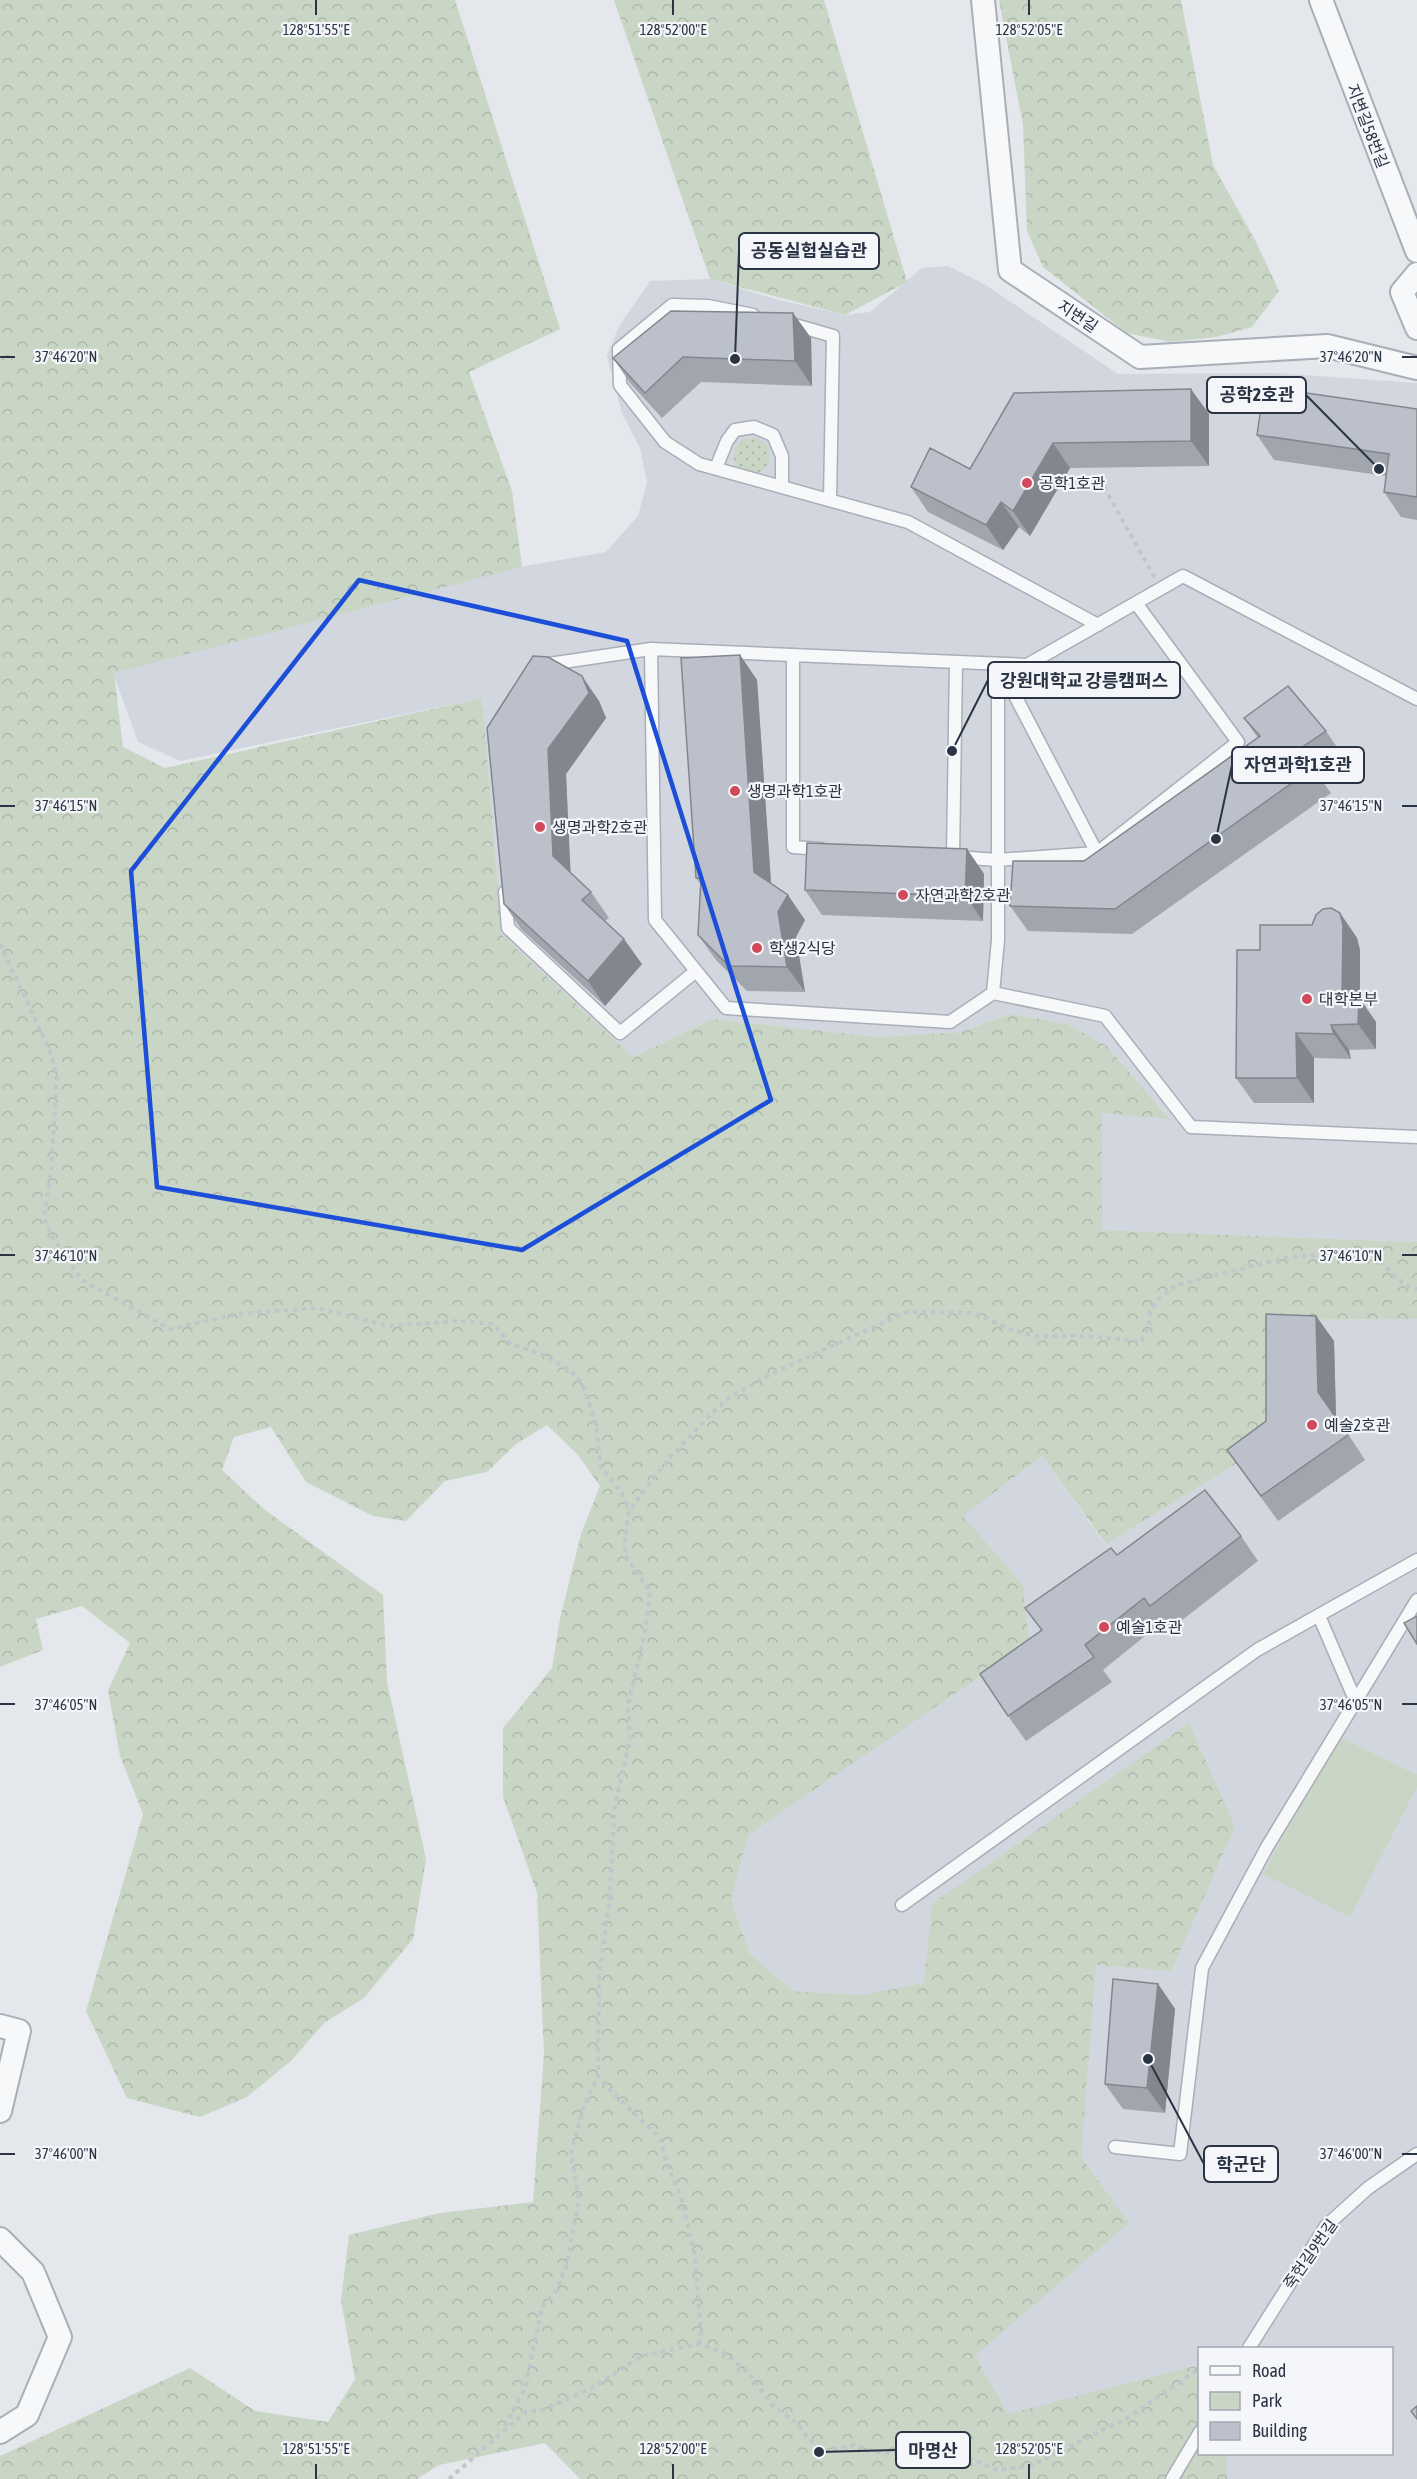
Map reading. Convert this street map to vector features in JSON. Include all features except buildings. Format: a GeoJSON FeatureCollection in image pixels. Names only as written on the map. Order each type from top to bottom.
{"type":"FeatureCollection","features":[{"type":"Feature","properties":{"kind":"street","name":"지변길"},"geometry":{"type":"LineString","coordinates":[[983,0],[1010,270],[1140,357],[1327,346],[1417,368]]}},
{"type":"Feature","properties":{"kind":"street","name":"지변길58번길"},"geometry":{"type":"LineString","coordinates":[[1321,0],[1417,250]]}},
{"type":"Feature","properties":{"kind":"street"},"geometry":{"type":"LineString","coordinates":[[1417,274],[1402,292],[1417,328]]}},
{"type":"Feature","properties":{"kind":"street"},"geometry":{"type":"LineString","coordinates":[[0,2026],[19,2031],[0,2111]]}},
{"type":"Feature","properties":{"kind":"street"},"geometry":{"type":"LineString","coordinates":[[0,2239],[33,2272],[60,2337],[27,2415],[0,2432]]}},
{"type":"Feature","properties":{"kind":"lane"},"geometry":{"type":"LineString","coordinates":[[830,500],[833,336],[770,319],[708,306],[672,305],[619,349],[620,385],[665,442],[699,464],[908,522],[1098,624]]}},
{"type":"Feature","properties":{"kind":"lane"},"geometry":{"type":"LineString","coordinates":[[716,468],[727,441],[735,430],[754,427],[773,435],[782,456],[782,487]]}},
{"type":"Feature","properties":{"kind":"lane"},"geometry":{"type":"LineString","coordinates":[[532,680],[549,664],[651,649],[1027,665],[1183,576],[1417,699]]}},
{"type":"Feature","properties":{"kind":"lane"},"geometry":{"type":"LineString","coordinates":[[956,662],[947,857],[997,860],[1097,852],[1238,742],[1136,603]]}},
{"type":"Feature","properties":{"kind":"lane"},"geometry":{"type":"LineString","coordinates":[[651,649],[655,920],[726,1008],[950,1022],[993,993],[1105,1016],[1191,1127],[1417,1137]]}},
{"type":"Feature","properties":{"kind":"lane"},"geometry":{"type":"LineString","coordinates":[[793,655],[793,847],[839,850]]}},
{"type":"Feature","properties":{"kind":"lane"},"geometry":{"type":"LineString","coordinates":[[998,664],[1097,852]]}},
{"type":"Feature","properties":{"kind":"lane"},"geometry":{"type":"LineString","coordinates":[[993,993],[998,940],[998,664]]}},
{"type":"Feature","properties":{"kind":"lane"},"geometry":{"type":"LineString","coordinates":[[504,882],[508,928],[620,1033],[696,971]]}},
{"type":"Feature","properties":{"kind":"lane"},"geometry":{"type":"LineString","coordinates":[[902,1905],[1257,1650],[1417,1560]]}},
{"type":"Feature","properties":{"kind":"lane"},"geometry":{"type":"LineString","coordinates":[[1115,2147],[1179,2154],[1202,1968],[1267,1847],[1417,1600]]}},
{"type":"Feature","properties":{"kind":"lane"},"geometry":{"type":"LineString","coordinates":[[1319,1616],[1356,1702]]}},
{"type":"Feature","properties":{"kind":"lane","name":"죽헌길9번길"},"geometry":{"type":"LineString","coordinates":[[1250,2347],[1326,2226],[1368,2188],[1417,2154]]}},
{"type":"Feature","properties":{"kind":"lane"},"geometry":{"type":"LineString","coordinates":[[1172,2479],[1198,2435]]}},
{"type":"Feature","properties":{"kind":"path"},"geometry":{"type":"LineString","coordinates":[[1104,487],[1161,589]]}},
{"type":"Feature","properties":{"kind":"path"},"geometry":{"type":"LineString","coordinates":[[0,944],[50,1051],[57,1076],[51,1172],[44,1217],[51,1235],[82,1280],[170,1329],[238,1314],[317,1308],[389,1326],[457,1321],[493,1324],[511,1344],[544,1355],[570,1370],[582,1383],[596,1424],[601,1468],[622,1494],[629,1511],[625,1556],[650,1591],[644,1637],[628,1704],[630,1740],[615,1805],[609,1905],[598,1976],[598,2076],[583,2108],[571,2154],[579,2200],[566,2267],[556,2291],[542,2307],[525,2389],[504,2429]]}},
{"type":"Feature","properties":{"kind":"path"},"geometry":{"type":"LineString","coordinates":[[629,1511],[670,1457],[715,1410],[732,1396],[771,1374],[904,1313],[974,1313],[1012,1330],[1038,1336],[1090,1336],[1141,1342],[1149,1326],[1150,1312],[1156,1301],[1176,1285],[1289,1257],[1366,1252],[1374,1256],[1405,1286],[1417,1289]]}},
{"type":"Feature","properties":{"kind":"path"},"geometry":{"type":"LineString","coordinates":[[598,2076],[660,2138],[668,2167],[680,2194],[695,2255],[701,2338],[699,2344]]}},
{"type":"Feature","properties":{"kind":"path"},"geometry":{"type":"LineString","coordinates":[[449,2479],[527,2411],[542,2410],[592,2388],[642,2356],[699,2344],[724,2353],[749,2373],[773,2406],[797,2423],[807,2437],[824,2451],[854,2445],[881,2453],[914,2454],[935,2442],[996,2470],[1030,2466],[1129,2417],[1198,2369]]}},
{"type":"Feature","properties":{"kind":"highlighted area"},"geometry":{"type":"Polygon","coordinates":[[[359,580],[627,641],[771,1100],[522,1250],[157,1187],[131,871],[359,580]]]}},
{"type":"Feature","properties":{"kind":"shaded area"},"geometry":{"type":"Polygon","coordinates":[[[948,266],[984,284],[1118,374],[1276,373],[1417,383],[1417,1242],[1101,1230],[1101,1113],[1170,1118],[1107,1046],[1067,1024],[1010,1014],[961,1032],[878,1037],[712,1019],[633,1057],[502,935],[482,698],[180,761],[138,742],[113,673],[417,585],[606,552],[638,516],[647,482],[640,448],[622,413],[607,356],[618,328],[650,281],[710,279],[779,300],[845,315],[870,312],[922,268],[948,266]]]}},
{"type":"Feature","properties":{"kind":"shaded area"},"geometry":{"type":"Polygon","coordinates":[[[1417,1319],[1417,2479],[923,2479],[863,1995],[793,1991],[750,1954],[731,1899],[747,1835],[1023,1585],[962,1516],[1042,1456],[1105,1544],[1265,1446],[1265,1333],[1283,1320],[1417,1319]]]}},
{"type":"Feature","properties":{"kind":"green space"},"geometry":{"type":"Polygon","coordinates":[[[0,0],[455,0],[560,329],[469,372],[512,491],[522,567],[114,673],[123,747],[165,768],[482,698],[502,935],[633,1057],[712,1019],[878,1037],[961,1032],[1010,1014],[1067,1024],[1107,1046],[1170,1119],[1102,1113],[1102,1230],[1417,1242],[1417,1319],[1283,1320],[1265,1333],[1265,1446],[1106,1544],[1042,1456],[963,1516],[1023,1585],[1029,1643],[748,1835],[731,1899],[750,1954],[793,1991],[863,1995],[924,1983],[932,1904],[1189,1723],[1235,1827],[1171,1971],[1096,1965],[1081,2157],[1129,2223],[975,2356],[1008,2414],[1198,2365],[1198,2455],[1226,2455],[1227,2479],[580,2479],[545,2443],[439,2465],[417,2479],[0,2479],[0,2456],[190,2368],[255,2411],[328,2422],[355,2379],[341,2300],[349,2235],[440,2213],[533,2202],[544,2054],[537,1893],[503,1797],[503,1728],[552,1668],[560,1619],[581,1534],[600,1486],[578,1455],[547,1425],[516,1444],[487,1472],[445,1481],[406,1521],[373,1516],[306,1482],[271,1427],[234,1437],[222,1470],[265,1510],[383,1595],[387,1682],[426,1859],[413,1939],[364,1998],[324,2023],[292,2060],[247,2097],[200,2117],[127,2098],[86,2011],[143,1814],[120,1756],[108,1690],[130,1643],[82,1606],[36,1619],[43,1650],[0,1667],[0,0]]]}},
{"type":"Feature","properties":{"kind":"green space"},"geometry":{"type":"Polygon","coordinates":[[[614,0],[824,0],[907,282],[845,315],[710,279],[614,0]]]}},
{"type":"Feature","properties":{"kind":"green space"},"geometry":{"type":"Polygon","coordinates":[[[999,0],[1181,0],[1213,165],[1256,242],[1279,291],[1252,327],[1216,337],[1170,342],[1127,333],[1043,267],[1027,231],[1023,125],[999,0]]]}},
{"type":"Feature","properties":{"kind":"green space"},"geometry":{"type":"Polygon","coordinates":[[[752,438],[765,443],[770,456],[765,469],[752,474],[739,469],[734,456],[739,443],[752,438]]]}},
{"type":"Feature","properties":{"kind":"green space"},"geometry":{"type":"Polygon","coordinates":[[[1339,1737],[1417,1775],[1417,1787],[1350,1917],[1263,1874],[1339,1737]]]}},
{"type":"Feature","properties":{"kind":"place","name":"공동실험실습관"},"geometry":{"type":"Point","coordinates":[735,359]}},
{"type":"Feature","properties":{"kind":"place","name":"공학2호관"},"geometry":{"type":"Point","coordinates":[1379,469]}},
{"type":"Feature","properties":{"kind":"place","name":"공학1호관"},"geometry":{"type":"Point","coordinates":[1027,483]}},
{"type":"Feature","properties":{"kind":"place","name":"강원대학교 강릉캠퍼스"},"geometry":{"type":"Point","coordinates":[952,751]}},
{"type":"Feature","properties":{"kind":"place","name":"생명과학1호관"},"geometry":{"type":"Point","coordinates":[735,791]}},
{"type":"Feature","properties":{"kind":"place","name":"생명과학2호관"},"geometry":{"type":"Point","coordinates":[540,827]}},
{"type":"Feature","properties":{"kind":"place","name":"자연과학1호관"},"geometry":{"type":"Point","coordinates":[1216,839]}},
{"type":"Feature","properties":{"kind":"place","name":"자연과학2호관"},"geometry":{"type":"Point","coordinates":[903,895]}},
{"type":"Feature","properties":{"kind":"place","name":"학생2식당"},"geometry":{"type":"Point","coordinates":[757,948]}},
{"type":"Feature","properties":{"kind":"place","name":"대학본부"},"geometry":{"type":"Point","coordinates":[1307,999]}},
{"type":"Feature","properties":{"kind":"place","name":"예술2호관"},"geometry":{"type":"Point","coordinates":[1312,1425]}},
{"type":"Feature","properties":{"kind":"place","name":"예술1호관"},"geometry":{"type":"Point","coordinates":[1104,1627]}},
{"type":"Feature","properties":{"kind":"place","name":"학군단"},"geometry":{"type":"Point","coordinates":[1148,2059]}},
{"type":"Feature","properties":{"kind":"place","name":"마명산"},"geometry":{"type":"Point","coordinates":[819,2452]}}]}
